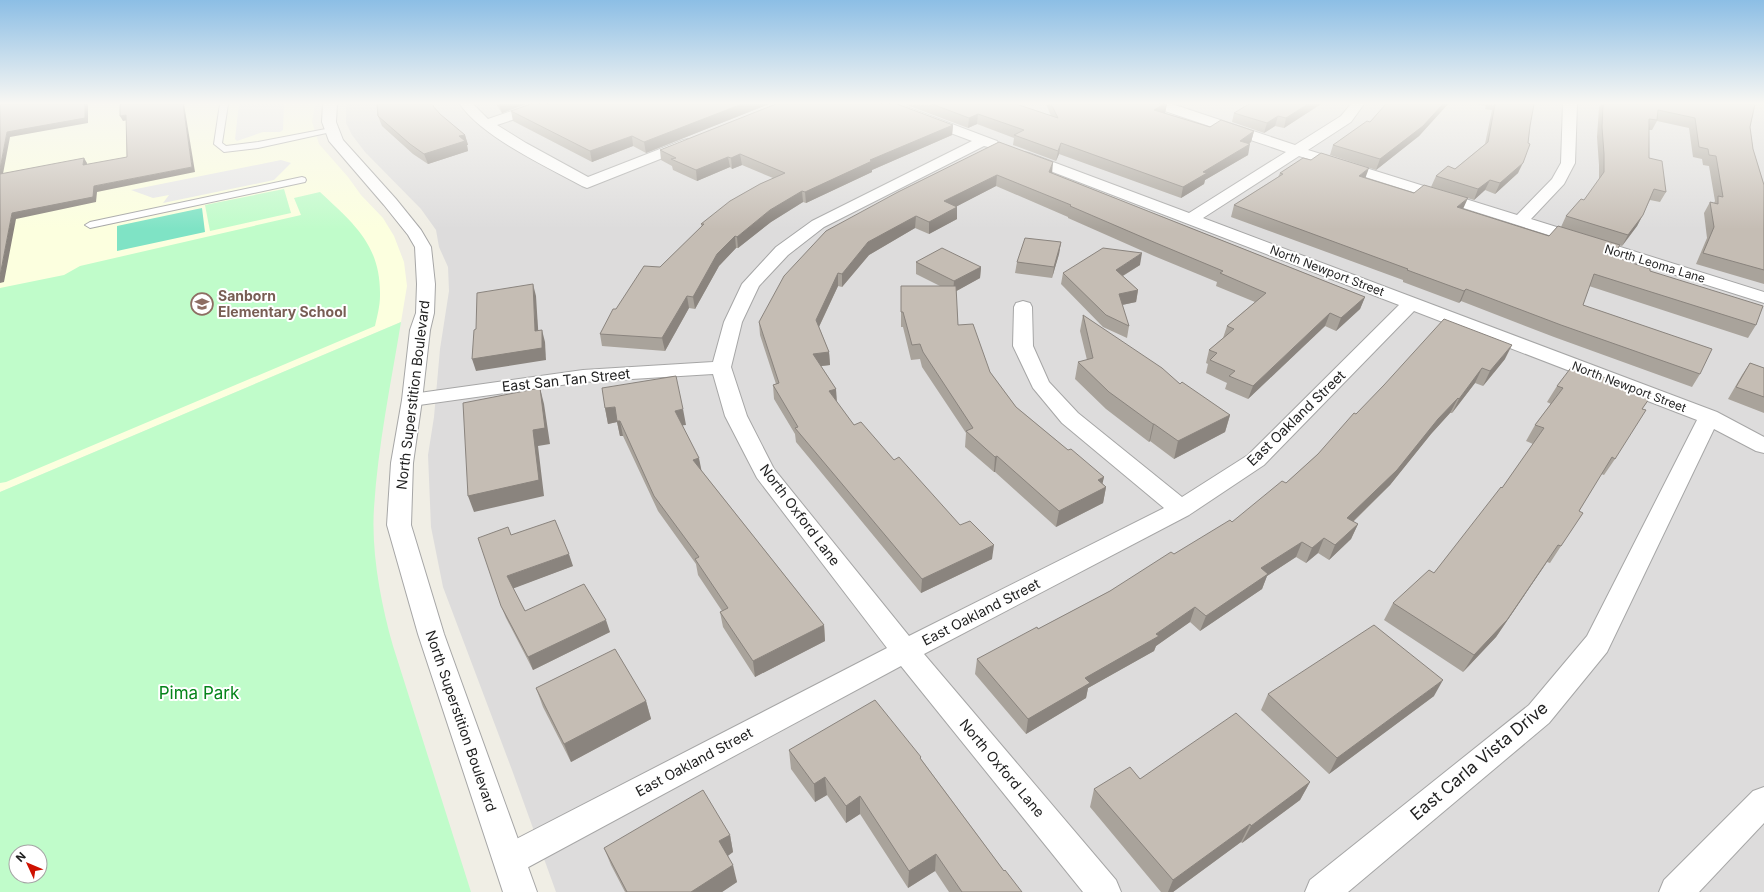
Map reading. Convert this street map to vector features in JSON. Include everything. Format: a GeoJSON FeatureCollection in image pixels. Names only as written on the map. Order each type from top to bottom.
{"type":"FeatureCollection","features":[{"type":"Feature","properties":{"kind":"street","name":"North Superstition Boulevard"},"geometry":{"type":"LineString","coordinates":[[339,146],[415,232],[423,247],[426,284],[425,313],[420,330],[412,400],[402,463],[399,525],[431,634],[520,892]]}},
{"type":"Feature","properties":{"kind":"street"},"geometry":{"type":"LineString","coordinates":[[522,146],[587,183],[681,146]]}},
{"type":"Feature","properties":{"kind":"street","name":"North Oxford Lane"},"geometry":{"type":"LineString","coordinates":[[974,146],[818,224],[782,251],[751,284],[733,322],[722,367],[736,416],[765,473],[905,651],[1104,892]]}},
{"type":"Feature","properties":{"kind":"street","name":"North Newport Street"},"geometry":{"type":"LineString","coordinates":[[995,146],[1191,218],[1411,304],[1709,417],[1764,446]]}},
{"type":"Feature","properties":{"kind":"street","name":"North Leoma Lane"},"geometry":{"type":"LineString","coordinates":[[1282,146],[1764,298]]}},
{"type":"Feature","properties":{"kind":"street"},"geometry":{"type":"LineString","coordinates":[[1191,218],[1306,146]]}},
{"type":"Feature","properties":{"kind":"street"},"geometry":{"type":"LineString","coordinates":[[1520,221],[1559,181],[1568,163],[1569,146]]}},
{"type":"Feature","properties":{"kind":"street","name":"East Oakland Street"},"geometry":{"type":"LineString","coordinates":[[509,860],[905,651],[1181,509],[1256,460],[1411,304]]}},
{"type":"Feature","properties":{"kind":"street"},"geometry":{"type":"LineString","coordinates":[[1023,308],[1023,346],[1040,384],[1070,418],[1181,509]]}},
{"type":"Feature","properties":{"kind":"street","name":"East San Tan Street"},"geometry":{"type":"LineString","coordinates":[[412,400],[583,376],[722,367]]}},
{"type":"Feature","properties":{"kind":"street","name":"East Carla Vista Drive"},"geometry":{"type":"LineString","coordinates":[[1322,892],[1540,714],[1597,644],[1709,417]]}},
{"type":"Feature","properties":{"kind":"street"},"geometry":{"type":"LineString","coordinates":[[1676,892],[1764,801]]}},
{"type":"Feature","properties":{"kind":"lane"},"geometry":{"type":"LineString","coordinates":[[220,146],[224,149],[253,146]]}},
{"type":"Feature","properties":{"kind":"lane"},"geometry":{"type":"LineString","coordinates":[[90,225],[302,180]]}},
{"type":"Feature","properties":{"kind":"shaded area","name":"Sanborn Elementary School"},"geometry":{"type":"Polygon","coordinates":[[[0,146],[320,146],[348,177],[361,195],[383,218],[394,236],[404,262],[407,286],[401,322],[0,492],[0,146]]]}},
{"type":"Feature","properties":{"kind":"shaded area"},"geometry":{"type":"Polygon","coordinates":[[[360,146],[1764,146],[1764,892],[556,892],[443,587],[431,527],[428,455],[434,417],[440,349],[449,291],[448,267],[439,247],[436,230],[421,209],[360,146]]]}},
{"type":"Feature","properties":{"kind":"shaded area"},"geometry":{"type":"Polygon","coordinates":[[[281,160],[291,163],[274,180],[163,203],[169,195],[153,198],[131,190],[281,160]]]}},
{"type":"Feature","properties":{"kind":"green space"},"geometry":{"type":"Polygon","coordinates":[[[284,189],[291,213],[210,231],[205,205],[284,189]]]}},
{"type":"Feature","properties":{"kind":"green space"},"geometry":{"type":"Polygon","coordinates":[[[320,192],[344,215],[363,237],[376,263],[379,278],[380,300],[375,326],[6,482],[0,483],[0,288],[64,275],[80,266],[301,215],[294,198],[320,192]]]}},
{"type":"Feature","properties":{"kind":"green space"},"geometry":{"type":"Polygon","coordinates":[[[202,208],[205,232],[117,251],[117,226],[202,208]]]}},
{"type":"Feature","properties":{"kind":"green space","name":"Pima Park"},"geometry":{"type":"Polygon","coordinates":[[[401,322],[378,461],[373,525],[378,578],[393,646],[471,892],[0,892],[0,492],[401,322]]]}},
{"type":"Feature","properties":{"kind":"building"},"geometry":{"type":"Polygon","coordinates":[[[0,146],[4,146],[0,169],[0,146]]]}},
{"type":"Feature","properties":{"kind":"building"},"geometry":{"type":"Polygon","coordinates":[[[127,146],[189,146],[192,167],[94,186],[93,197],[12,213],[0,276],[0,174],[84,158],[83,165],[127,157],[127,146]]]}},
{"type":"Feature","properties":{"kind":"building"},"geometry":{"type":"Polygon","coordinates":[[[412,146],[450,146],[424,154],[412,146]]]}},
{"type":"Feature","properties":{"kind":"building"},"geometry":{"type":"Polygon","coordinates":[[[579,146],[605,146],[590,151],[579,146]]]}},
{"type":"Feature","properties":{"kind":"building"},"geometry":{"type":"Polygon","coordinates":[[[671,146],[904,146],[870,160],[872,161],[805,192],[802,191],[770,210],[737,237],[735,236],[717,254],[693,297],[687,296],[662,338],[600,334],[613,309],[616,309],[644,266],[660,267],[704,224],[701,224],[730,201],[760,184],[785,173],[740,154],[731,158],[728,157],[696,170],[671,159],[676,158],[660,150],[671,146]]]}},
{"type":"Feature","properties":{"kind":"building"},"geometry":{"type":"Polygon","coordinates":[[[992,146],[1009,146],[1053,162],[1049,172],[1365,297],[1341,318],[1330,313],[1253,386],[1229,376],[1235,371],[1210,360],[1217,353],[1209,350],[1234,329],[1227,326],[1266,293],[1220,273],[1223,271],[1070,206],[1071,205],[997,175],[944,201],[957,207],[929,222],[916,216],[868,242],[842,274],[838,273],[816,320],[829,352],[813,354],[836,389],[829,391],[854,425],[861,422],[894,460],[899,457],[960,525],[970,521],[994,545],[922,579],[795,428],[798,427],[773,385],[779,383],[759,322],[784,276],[826,231],[898,192],[992,146]]]}},
{"type":"Feature","properties":{"kind":"building"},"geometry":{"type":"Polygon","coordinates":[[[1043,146],[1060,146],[1058,151],[1043,146]]]}},
{"type":"Feature","properties":{"kind":"building"},"geometry":{"type":"Polygon","coordinates":[[[1068,146],[1247,146],[1203,172],[1207,173],[1183,187],[1068,146]]]}},
{"type":"Feature","properties":{"kind":"building"},"geometry":{"type":"Polygon","coordinates":[[[1335,146],[1397,146],[1380,159],[1335,146]]]}},
{"type":"Feature","properties":{"kind":"building"},"geometry":{"type":"Polygon","coordinates":[[[1484,146],[1529,146],[1523,163],[1500,183],[1490,180],[1478,189],[1436,176],[1448,166],[1455,169],[1484,146]]]}},
{"type":"Feature","properties":{"kind":"building"},"geometry":{"type":"Polygon","coordinates":[[[1603,146],[1649,146],[1649,158],[1662,161],[1666,192],[1654,189],[1643,215],[1628,235],[1566,216],[1581,199],[1584,200],[1604,172],[1603,146]]]}},
{"type":"Feature","properties":{"kind":"building"},"geometry":{"type":"Polygon","coordinates":[[[1699,146],[1753,146],[1764,185],[1764,270],[1703,253],[1714,227],[1710,202],[1718,204],[1718,196],[1723,197],[1716,156],[1709,155],[1708,149],[1699,147],[1699,146]]]}},
{"type":"Feature","properties":{"kind":"building"},"geometry":{"type":"Polygon","coordinates":[[[1321,153],[1369,168],[1359,176],[1414,193],[1424,185],[1468,198],[1457,207],[1549,236],[1558,226],[1620,245],[1612,256],[1650,269],[1650,271],[1763,306],[1756,325],[1594,274],[1583,305],[1712,349],[1700,374],[1561,325],[1466,289],[1464,291],[1234,205],[1283,174],[1280,173],[1303,158],[1311,160],[1321,153]]]}},
{"type":"Feature","properties":{"kind":"building"},"geometry":{"type":"Polygon","coordinates":[[[1025,238],[1061,242],[1054,267],[1017,262],[1025,238]]]}},
{"type":"Feature","properties":{"kind":"building"},"geometry":{"type":"Polygon","coordinates":[[[942,248],[981,267],[954,281],[916,262],[942,248]]]}},
{"type":"Feature","properties":{"kind":"building"},"geometry":{"type":"Polygon","coordinates":[[[1103,248],[1142,253],[1116,270],[1138,290],[1119,294],[1129,326],[1106,315],[1063,273],[1103,248]]]}},
{"type":"Feature","properties":{"kind":"building"},"geometry":{"type":"Polygon","coordinates":[[[533,284],[535,331],[542,330],[542,348],[472,359],[474,330],[476,329],[477,293],[533,284]]]}},
{"type":"Feature","properties":{"kind":"building"},"geometry":{"type":"Polygon","coordinates":[[[901,286],[956,286],[958,325],[973,324],[990,372],[1016,407],[1068,450],[1071,449],[1104,477],[1098,480],[1106,487],[1059,511],[997,456],[995,457],[966,431],[973,428],[923,352],[920,344],[912,345],[903,312],[901,312],[901,286]]]}},
{"type":"Feature","properties":{"kind":"building"},"geometry":{"type":"Polygon","coordinates":[[[1083,315],[1162,368],[1180,384],[1182,382],[1230,415],[1178,441],[1153,424],[1109,392],[1078,362],[1093,358],[1083,315]]]}},
{"type":"Feature","properties":{"kind":"building"},"geometry":{"type":"Polygon","coordinates":[[[1444,319],[1512,345],[1490,371],[1482,368],[1459,399],[1458,398],[1438,419],[1397,470],[1347,518],[1358,524],[1335,545],[1324,538],[1312,548],[1302,542],[1261,568],[1268,574],[1206,616],[1195,607],[1156,634],[1159,636],[1085,678],[1090,683],[1028,719],[977,659],[1110,591],[1171,552],[1174,554],[1230,520],[1232,522],[1282,481],[1286,483],[1318,454],[1354,413],[1356,414],[1384,385],[1444,319]]]}},
{"type":"Feature","properties":{"kind":"building"},"geometry":{"type":"Polygon","coordinates":[[[1750,363],[1764,368],[1764,397],[1736,387],[1750,363]]]}},
{"type":"Feature","properties":{"kind":"building"},"geometry":{"type":"Polygon","coordinates":[[[1573,365],[1651,396],[1642,409],[1646,410],[1615,459],[1612,457],[1579,511],[1583,513],[1561,546],[1558,545],[1507,620],[1474,655],[1393,603],[1429,570],[1434,573],[1501,487],[1502,488],[1544,428],[1535,425],[1563,388],[1557,386],[1573,365]]]}},
{"type":"Feature","properties":{"kind":"building"},"geometry":{"type":"Polygon","coordinates":[[[676,376],[683,409],[675,411],[699,458],[693,460],[824,625],[753,661],[720,612],[728,608],[695,559],[699,557],[654,496],[620,421],[617,421],[615,407],[605,408],[602,388],[676,376]]]}},
{"type":"Feature","properties":{"kind":"building"},"geometry":{"type":"Polygon","coordinates":[[[540,388],[545,428],[533,430],[539,480],[468,496],[463,403],[540,388]]]}},
{"type":"Feature","properties":{"kind":"building"},"geometry":{"type":"Polygon","coordinates":[[[555,520],[569,554],[507,576],[525,611],[584,584],[606,620],[528,657],[501,606],[478,538],[508,527],[511,535],[555,520]]]}},
{"type":"Feature","properties":{"kind":"building"},"geometry":{"type":"Polygon","coordinates":[[[1374,625],[1443,680],[1337,758],[1268,694],[1374,625]]]}},
{"type":"Feature","properties":{"kind":"building"},"geometry":{"type":"Polygon","coordinates":[[[615,649],[646,701],[564,744],[536,688],[615,649]]]}},
{"type":"Feature","properties":{"kind":"building"},"geometry":{"type":"Polygon","coordinates":[[[875,700],[921,757],[920,758],[1004,871],[1005,870],[1022,892],[962,892],[936,854],[909,871],[860,796],[846,806],[825,777],[814,784],[789,750],[875,700]]]}},
{"type":"Feature","properties":{"kind":"building"},"geometry":{"type":"Polygon","coordinates":[[[1236,713],[1310,782],[1251,826],[1250,824],[1173,880],[1094,789],[1130,767],[1140,779],[1236,713]]]}},
{"type":"Feature","properties":{"kind":"building"},"geometry":{"type":"Polygon","coordinates":[[[703,790],[730,835],[719,841],[733,865],[691,892],[627,892],[604,848],[703,790]]]}},
{"type":"Feature","properties":{"kind":"place","name":"Sanborn Elementary School"},"geometry":{"type":"Point","coordinates":[202,304]}}]}
